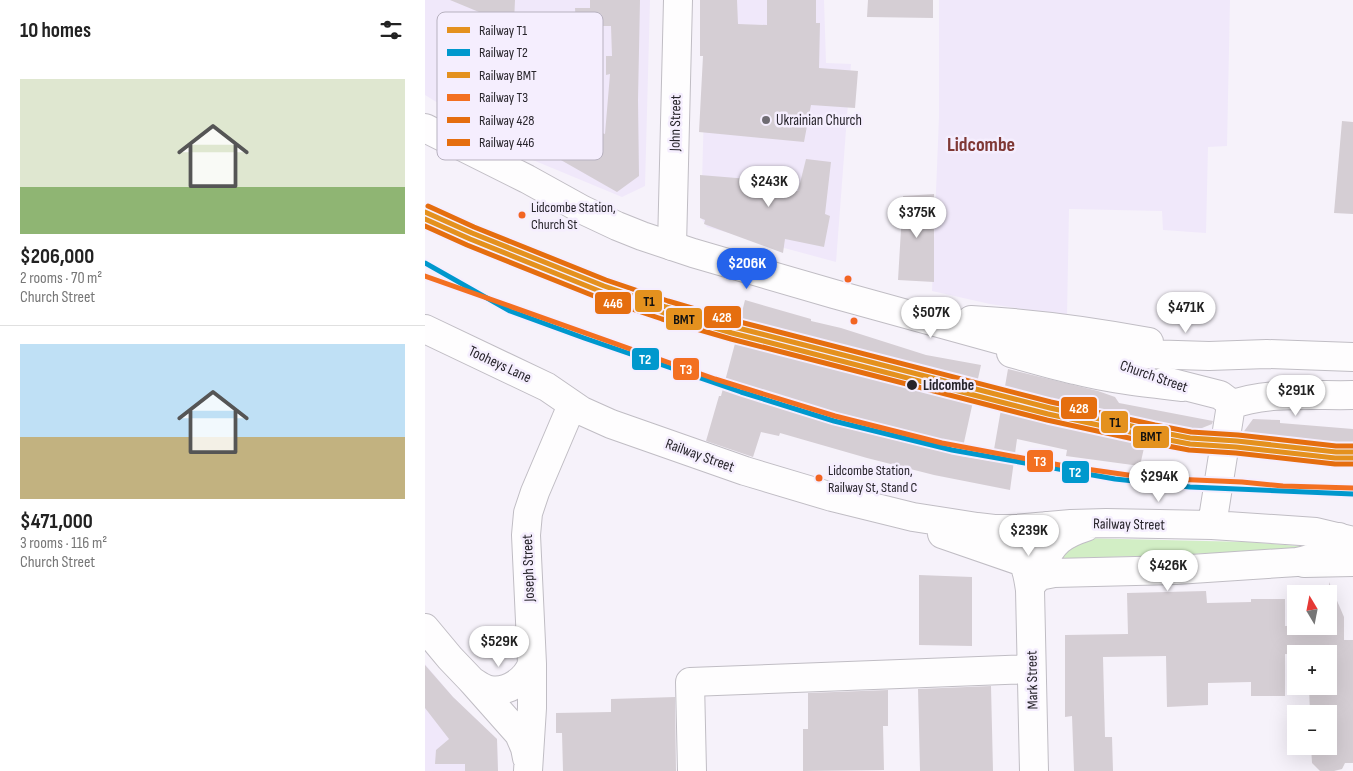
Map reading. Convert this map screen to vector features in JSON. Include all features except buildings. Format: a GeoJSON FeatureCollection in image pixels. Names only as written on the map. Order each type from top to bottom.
{"type":"FeatureCollection","features":[{"type":"Feature","properties":{"kind":"street","name":"John Street"},"geometry":{"type":"LineString","coordinates":[[672,246],[678,0]]}},
{"type":"Feature","properties":{"kind":"street"},"geometry":{"type":"LineString","coordinates":[[425,128],[437,134]]}},
{"type":"Feature","properties":{"kind":"street"},"geometry":{"type":"LineString","coordinates":[[488,160],[609,222],[642,236],[693,253],[1015,344],[1087,356],[1107,356]]}},
{"type":"Feature","properties":{"kind":"street"},"geometry":{"type":"LineString","coordinates":[[915,316],[1010,329],[1090,344],[1097,346],[1107,356]]}},
{"type":"Feature","properties":{"kind":"street"},"geometry":{"type":"LineString","coordinates":[[915,316],[949,334],[969,341],[1075,370],[1141,382],[1183,387]]}},
{"type":"Feature","properties":{"kind":"street"},"geometry":{"type":"LineString","coordinates":[[950,320],[1043,325],[1168,345],[1196,346],[1267,354]]}},
{"type":"Feature","properties":{"kind":"street","name":"Tooheys Lane"},"geometry":{"type":"LineString","coordinates":[[425,329],[547,387],[572,404]]}},
{"type":"Feature","properties":{"kind":"street","name":"Church Street"},"geometry":{"type":"LineString","coordinates":[[1107,356],[1145,354],[1209,356],[1267,354],[1353,357]]}},
{"type":"Feature","properties":{"kind":"street","name":"Church Street"},"geometry":{"type":"LineString","coordinates":[[1107,356],[1126,369],[1183,387],[1220,396],[1228,401],[1230,415]]}},
{"type":"Feature","properties":{"kind":"street"},"geometry":{"type":"LineString","coordinates":[[1214,515],[1230,415],[1246,400],[1273,396],[1353,395]]}},
{"type":"Feature","properties":{"kind":"street","name":"Railway Street"},"geometry":{"type":"LineString","coordinates":[[572,404],[589,415],[611,424],[745,471],[832,497],[913,517],[977,527],[1015,529],[1214,515],[1316,532],[1346,539]]}},
{"type":"Feature","properties":{"kind":"street","name":"Joseph Street"},"geometry":{"type":"LineString","coordinates":[[528,766],[532,708],[532,664],[526,535],[528,513],[572,404]]}},
{"type":"Feature","properties":{"kind":"street","name":"Railway Street"},"geometry":{"type":"LineString","coordinates":[[832,497],[1035,576],[1353,562]]}},
{"type":"Feature","properties":{"kind":"street"},"geometry":{"type":"LineString","coordinates":[[1035,576],[1052,547],[1059,540],[1077,530],[1106,523]]}},
{"type":"Feature","properties":{"kind":"street","name":"Mark Street"},"geometry":{"type":"LineString","coordinates":[[1034,771],[1031,669],[1035,576],[1022,552],[1029,536],[1046,526]]}},
{"type":"Feature","properties":{"kind":"street","name":"Railway Street"},"geometry":{"type":"LineString","coordinates":[[1280,564],[1311,559],[1346,539]]}},
{"type":"Feature","properties":{"kind":"street"},"geometry":{"type":"LineString","coordinates":[[425,628],[519,734],[525,748],[528,766]]}},
{"type":"Feature","properties":{"kind":"street"},"geometry":{"type":"LineString","coordinates":[[472,680],[489,690],[502,690],[519,682],[527,674],[532,664]]}},
{"type":"Feature","properties":{"kind":"street"},"geometry":{"type":"LineString","coordinates":[[692,771],[690,682],[1031,669]]}},
{"type":"Feature","properties":{"kind":"shaded area"},"geometry":{"type":"Polygon","coordinates":[[[425,0],[650,0],[645,186],[622,197],[533,160],[603,160],[603,12],[437,12],[437,102],[425,95],[425,0]]]}},
{"type":"Feature","properties":{"kind":"shaded area"},"geometry":{"type":"Polygon","coordinates":[[[707,0],[824,0],[826,63],[851,64],[836,262],[707,227],[701,218],[707,0]]]}},
{"type":"Feature","properties":{"kind":"shaded area"},"geometry":{"type":"Polygon","coordinates":[[[939,0],[1230,0],[1227,146],[1208,147],[1206,233],[1163,230],[1162,211],[1069,209],[1067,316],[990,304],[932,291],[939,117],[939,0]]]}},
{"type":"Feature","properties":{"kind":"shaded area"},"geometry":{"type":"Polygon","coordinates":[[[425,664],[453,697],[497,739],[498,771],[425,771],[425,664]]]}},
{"type":"Feature","properties":{"kind":"green space"},"geometry":{"type":"Polygon","coordinates":[[[1079,538],[1248,542],[1309,547],[1309,550],[1076,558],[1058,562],[1060,555],[1079,538]]]}},
{"type":"Feature","properties":{"kind":"rail line","name":"428"},"geometry":{"type":"LineString","coordinates":[[428,206],[474,227],[606,280],[736,321],[1051,402],[1155,425],[1191,432],[1353,446]]}},
{"type":"Feature","properties":{"kind":"rail line","name":"T1"},"geometry":{"type":"LineString","coordinates":[[425,212],[604,286],[734,327],[1050,408],[1154,431],[1190,438],[1353,452]]}},
{"type":"Feature","properties":{"kind":"rail line","name":"BMT"},"geometry":{"type":"LineString","coordinates":[[425,219],[602,292],[732,333],[1048,414],[1153,437],[1190,444],[1335,458],[1353,458]]}},
{"type":"Feature","properties":{"kind":"rail line","name":"446"},"geometry":{"type":"LineString","coordinates":[[425,226],[599,298],[731,339],[1047,420],[1152,443],[1189,450],[1335,464],[1353,464]]}},
{"type":"Feature","properties":{"kind":"rail line","name":"T2"},"geometry":{"type":"LineString","coordinates":[[425,263],[510,311],[741,392],[834,421],[952,450],[1115,479],[1190,487],[1353,494]]}},
{"type":"Feature","properties":{"kind":"rail line","name":"T3"},"geometry":{"type":"LineString","coordinates":[[425,276],[715,379],[835,416],[942,443],[1065,466],[1149,478],[1353,488]]}},
{"type":"Feature","properties":{"kind":"place","name":"Ukrainian Church"},"geometry":{"type":"Point","coordinates":[766,120]}},
{"type":"Feature","properties":{"kind":"place","name":"Lidcombe Station, Church St"},"geometry":{"type":"Point","coordinates":[522,215]}},
{"type":"Feature","properties":{"kind":"place","name":"Lidcombe"},"geometry":{"type":"Point","coordinates":[912,385]}},
{"type":"Feature","properties":{"kind":"place","name":"Lidcombe Station, Railway St, Stand C"},"geometry":{"type":"Point","coordinates":[819,478]}},
{"type":"Feature","properties":{"kind":"district","name":"Lidcombe"},"geometry":{"type":"Point","coordinates":[981,144]}}]}
